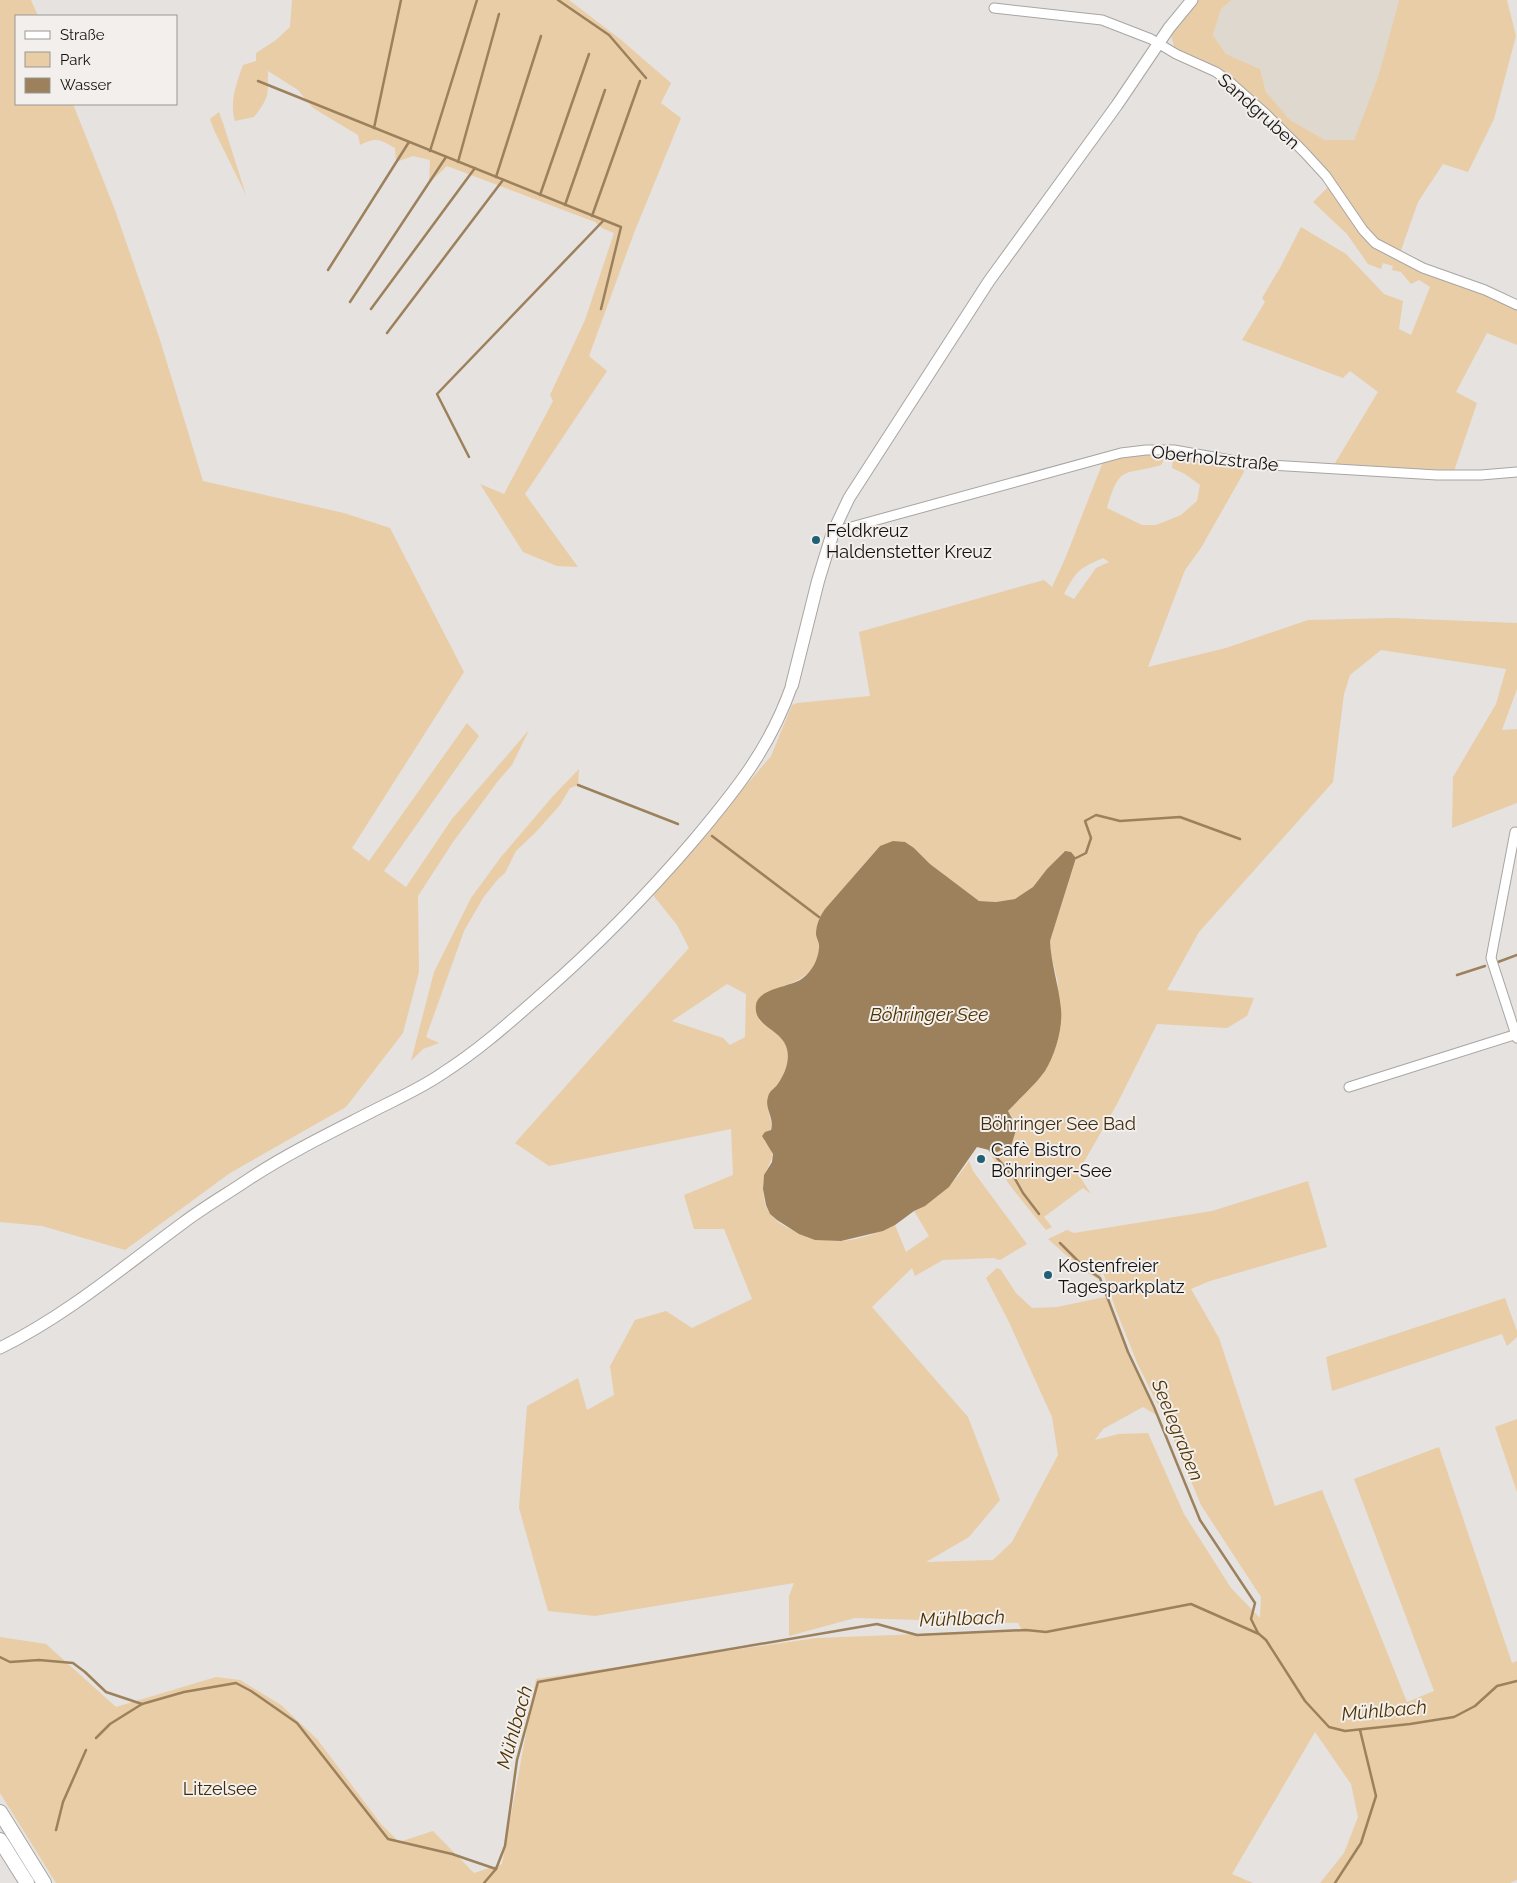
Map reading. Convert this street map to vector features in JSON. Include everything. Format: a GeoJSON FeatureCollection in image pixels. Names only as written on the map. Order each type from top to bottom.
{"type":"FeatureCollection","features":[{"type":"Feature","properties":{"kind":"highway"},"geometry":{"type":"LineString","coordinates":[[0,1812],[44,1883]]}},
{"type":"Feature","properties":{"kind":"highway"},"geometry":{"type":"LineString","coordinates":[[0,1840],[27,1883]]}},
{"type":"Feature","properties":{"kind":"main road"},"geometry":{"type":"LineString","coordinates":[[792,685],[818,581],[833,532]]}},
{"type":"Feature","properties":{"kind":"street"},"geometry":{"type":"LineString","coordinates":[[833,532],[849,498],[989,281],[1117,104],[1158,43],[1192,0]]}},
{"type":"Feature","properties":{"kind":"street","name":"Sandgruben"},"geometry":{"type":"LineString","coordinates":[[994,8],[1102,20],[1123,27],[1216,72],[1265,113],[1326,176],[1363,230],[1383,248],[1423,268],[1485,290],[1517,305]]}},
{"type":"Feature","properties":{"kind":"street","name":"Oberholzstraße"},"geometry":{"type":"LineString","coordinates":[[833,532],[1121,453],[1146,450],[1174,450],[1253,464],[1437,475],[1481,476],[1517,472]]}},
{"type":"Feature","properties":{"kind":"street"},"geometry":{"type":"LineString","coordinates":[[0,1348],[21,1338],[74,1304],[185,1221],[261,1171],[320,1138],[418,1088],[484,1044],[616,926],[684,851],[742,782],[762,753],[777,723],[792,685]]}},
{"type":"Feature","properties":{"kind":"street"},"geometry":{"type":"LineString","coordinates":[[1349,1087],[1517,1035],[1491,958],[1515,832]]}},
{"type":"Feature","properties":{"kind":"shaded area"},"geometry":{"type":"Polygon","coordinates":[[[1232,0],[1399,0],[1378,77],[1354,140],[1325,140],[1290,120],[1266,92],[1260,69],[1226,54],[1213,35],[1221,9],[1232,0]]]}},
{"type":"Feature","properties":{"kind":"green space"},"geometry":{"type":"Polygon","coordinates":[[[0,0],[31,0],[38,15],[15,15],[15,105],[73,105],[115,210],[160,340],[203,481],[344,513],[390,528],[464,672],[352,848],[369,861],[467,723],[479,736],[384,871],[406,887],[452,819],[529,730],[512,765],[453,842],[418,896],[419,972],[403,1033],[346,1107],[230,1173],[125,1250],[42,1226],[0,1222],[0,0]]]}},
{"type":"Feature","properties":{"kind":"green space"},"geometry":{"type":"Polygon","coordinates":[[[292,0],[569,0],[620,39],[671,83],[661,103],[681,118],[634,233],[589,356],[607,371],[525,494],[578,567],[557,566],[523,552],[480,484],[504,494],[553,401],[550,395],[585,320],[614,233],[602,228],[595,222],[447,166],[429,183],[430,160],[413,156],[396,162],[395,148],[385,143],[374,140],[360,145],[358,135],[313,108],[298,90],[268,71],[268,91],[263,104],[254,117],[235,121],[233,99],[243,65],[256,61],[256,53],[276,40],[290,27],[292,0]]]}},
{"type":"Feature","properties":{"kind":"green space"},"geometry":{"type":"Polygon","coordinates":[[[1192,0],[1232,0],[1221,9],[1213,35],[1226,54],[1260,69],[1266,92],[1290,120],[1325,140],[1354,140],[1378,77],[1399,0],[1507,0],[1516,36],[1494,119],[1468,172],[1443,164],[1418,202],[1399,256],[1517,305],[1517,345],[1487,333],[1456,392],[1477,403],[1453,474],[1332,468],[1378,392],[1350,371],[1343,378],[1242,340],[1265,302],[1262,298],[1301,227],[1346,254],[1384,294],[1403,301],[1399,329],[1411,335],[1430,287],[1419,280],[1411,284],[1401,272],[1392,270],[1393,266],[1383,263],[1381,269],[1368,264],[1347,234],[1313,202],[1331,184],[1231,83],[1176,54],[1169,28],[1192,0]]]}},
{"type":"Feature","properties":{"kind":"green space"},"geometry":{"type":"Polygon","coordinates":[[[219,112],[223,123],[246,195],[210,119],[219,112]]]}},
{"type":"Feature","properties":{"kind":"green space"},"geometry":{"type":"Polygon","coordinates":[[[1148,453],[1160,455],[1164,460],[1161,465],[1125,474],[1120,478],[1111,494],[1107,508],[1142,525],[1156,525],[1181,515],[1197,501],[1200,485],[1185,474],[1172,468],[1173,457],[1181,456],[1243,466],[1244,472],[1201,548],[1185,570],[1148,667],[1226,648],[1308,620],[1393,618],[1517,623],[1517,689],[1502,730],[1517,729],[1517,803],[1452,828],[1453,777],[1496,704],[1506,669],[1381,650],[1350,675],[1344,694],[1333,782],[1199,932],[1167,990],[1254,998],[1247,1016],[1227,1028],[1157,1024],[1117,1104],[1084,1162],[1079,1175],[1091,1194],[1083,1188],[1044,1217],[1052,1227],[1046,1230],[1006,1179],[989,1149],[998,1152],[1011,1146],[1014,1119],[1008,1111],[1044,1071],[1058,983],[1050,941],[1076,859],[1064,851],[1033,887],[1015,899],[996,902],[979,901],[930,864],[914,848],[880,846],[821,915],[816,932],[819,946],[818,955],[812,969],[793,983],[777,988],[759,1020],[782,1039],[788,1054],[785,1071],[768,1096],[768,1109],[772,1126],[764,1141],[771,1150],[772,1157],[763,1181],[765,1204],[777,1221],[786,1227],[808,1236],[830,1240],[840,1241],[861,1238],[895,1225],[906,1252],[929,1236],[914,1211],[930,1202],[945,1190],[969,1161],[973,1171],[1027,1244],[1000,1260],[993,1258],[943,1260],[915,1276],[912,1268],[872,1307],[968,1417],[1000,1500],[969,1537],[926,1562],[993,1560],[1012,1542],[1058,1455],[1052,1417],[1008,1320],[986,1278],[997,1268],[1001,1270],[1016,1293],[1032,1308],[1057,1307],[1105,1297],[1111,1305],[1128,1352],[1158,1416],[1143,1407],[1103,1429],[1095,1440],[1119,1434],[1148,1433],[1184,1514],[1231,1588],[1260,1618],[1261,1597],[1201,1505],[1163,1414],[1138,1365],[1103,1272],[1098,1279],[1084,1271],[1048,1239],[1067,1230],[1074,1233],[1212,1211],[1308,1181],[1327,1247],[1210,1281],[1191,1289],[1219,1338],[1275,1506],[1322,1490],[1407,1702],[1434,1691],[1354,1479],[1439,1447],[1512,1663],[1517,1661],[1517,1880],[1510,1883],[1320,1883],[1344,1853],[1358,1817],[1351,1784],[1315,1732],[1232,1874],[1253,1883],[56,1883],[0,1793],[0,1637],[46,1644],[116,1707],[216,1677],[240,1680],[281,1705],[317,1739],[381,1824],[399,1842],[433,1831],[474,1873],[502,1864],[536,1679],[816,1638],[1022,1630],[1018,1623],[855,1618],[789,1636],[789,1596],[794,1583],[595,1616],[548,1611],[519,1508],[527,1406],[578,1378],[587,1410],[614,1395],[610,1366],[635,1320],[666,1311],[692,1328],[752,1299],[724,1229],[694,1229],[684,1195],[733,1175],[731,1129],[549,1166],[515,1143],[689,948],[677,925],[653,895],[771,756],[792,705],[870,696],[859,632],[1044,580],[1052,587],[1103,462],[1122,456],[1148,453]],[[1103,558],[1079,571],[1064,594],[1074,599],[1096,568],[1109,562],[1103,558]],[[727,984],[672,1021],[723,1038],[730,1045],[745,1037],[746,994],[727,984]]]}},
{"type":"Feature","properties":{"kind":"green space"},"geometry":{"type":"Polygon","coordinates":[[[579,769],[578,785],[570,788],[560,805],[516,851],[505,873],[483,898],[464,931],[426,1037],[439,1043],[423,1049],[411,1061],[434,972],[471,898],[501,857],[553,796],[579,769]]]}},
{"type":"Feature","properties":{"kind":"green space"},"geometry":{"type":"Polygon","coordinates":[[[1505,1298],[1517,1331],[1517,1337],[1507,1346],[1502,1334],[1332,1391],[1326,1357],[1505,1298]]]}},
{"type":"Feature","properties":{"kind":"green space"},"geometry":{"type":"Polygon","coordinates":[[[1517,1419],[1517,1492],[1495,1427],[1517,1419]]]}},
{"type":"Feature","properties":{"kind":"water","name":"Böhringer See"},"geometry":{"type":"Polygon","coordinates":[[[893,841],[905,842],[914,848],[930,864],[979,901],[996,902],[1015,899],[1033,887],[1065,851],[1071,852],[1076,858],[1050,941],[1061,1009],[1059,1033],[1049,1065],[1008,1111],[1017,1127],[1011,1146],[997,1152],[977,1147],[949,1187],[925,1206],[883,1231],[841,1241],[815,1240],[799,1234],[777,1220],[770,1214],[766,1205],[763,1189],[764,1175],[772,1162],[773,1154],[762,1136],[765,1132],[771,1130],[772,1126],[767,1101],[769,1093],[782,1076],[788,1056],[783,1040],[759,1018],[756,1012],[756,1005],[758,999],[769,991],[798,981],[809,972],[816,961],[819,946],[816,931],[823,912],[880,846],[893,841]]]}},
{"type":"Feature","properties":{"kind":"waterway"},"geometry":{"type":"LineString","coordinates":[[374,128],[401,0]]}},
{"type":"Feature","properties":{"kind":"waterway"},"geometry":{"type":"LineString","coordinates":[[430,151],[477,0]]}},
{"type":"Feature","properties":{"kind":"waterway"},"geometry":{"type":"LineString","coordinates":[[558,0],[609,35],[646,78]]}},
{"type":"Feature","properties":{"kind":"waterway"},"geometry":{"type":"LineString","coordinates":[[458,162],[499,14]]}},
{"type":"Feature","properties":{"kind":"waterway"},"geometry":{"type":"LineString","coordinates":[[496,177],[541,36]]}},
{"type":"Feature","properties":{"kind":"waterway"},"geometry":{"type":"LineString","coordinates":[[540,195],[589,54]]}},
{"type":"Feature","properties":{"kind":"waterway"},"geometry":{"type":"LineString","coordinates":[[258,81],[621,227],[601,309]]}},
{"type":"Feature","properties":{"kind":"waterway"},"geometry":{"type":"LineString","coordinates":[[592,216],[640,81]]}},
{"type":"Feature","properties":{"kind":"waterway"},"geometry":{"type":"LineString","coordinates":[[565,205],[605,90]]}},
{"type":"Feature","properties":{"kind":"waterway"},"geometry":{"type":"LineString","coordinates":[[328,270],[409,142]]}},
{"type":"Feature","properties":{"kind":"waterway"},"geometry":{"type":"LineString","coordinates":[[350,302],[446,157]]}},
{"type":"Feature","properties":{"kind":"waterway"},"geometry":{"type":"LineString","coordinates":[[371,309],[475,168]]}},
{"type":"Feature","properties":{"kind":"waterway"},"geometry":{"type":"LineString","coordinates":[[387,333],[503,180]]}},
{"type":"Feature","properties":{"kind":"waterway"},"geometry":{"type":"LineString","coordinates":[[469,457],[437,394],[604,220]]}},
{"type":"Feature","properties":{"kind":"waterway"},"geometry":{"type":"LineString","coordinates":[[578,785],[678,824]]}},
{"type":"Feature","properties":{"kind":"waterway"},"geometry":{"type":"LineString","coordinates":[[1076,858],[1086,853],[1091,838],[1085,821],[1096,815],[1120,821],[1180,817],[1240,839]]}},
{"type":"Feature","properties":{"kind":"waterway"},"geometry":{"type":"LineString","coordinates":[[712,836],[819,917]]}},
{"type":"Feature","properties":{"kind":"waterway"},"geometry":{"type":"LineString","coordinates":[[1498,962],[1517,955]]}},
{"type":"Feature","properties":{"kind":"waterway"},"geometry":{"type":"LineString","coordinates":[[1457,975],[1485,966]]}},
{"type":"Feature","properties":{"kind":"waterway","name":"Seelegraben"},"geometry":{"type":"LineString","coordinates":[[989,1149],[1014,1177],[1023,1193],[1039,1214]]}},
{"type":"Feature","properties":{"kind":"waterway","name":"Seelegraben"},"geometry":{"type":"LineString","coordinates":[[1060,1243],[1084,1267],[1100,1278],[1128,1352],[1154,1407],[1200,1520],[1255,1603],[1251,1619],[1258,1633]]}},
{"type":"Feature","properties":{"kind":"waterway","name":"Mühlbach"},"geometry":{"type":"LineString","coordinates":[[0,1657],[10,1662],[39,1660],[73,1663],[106,1692],[142,1704],[184,1692],[236,1683],[251,1691],[297,1723],[388,1839],[452,1854],[496,1869],[505,1846],[517,1760],[538,1682],[877,1624],[917,1635],[1026,1630],[1046,1632],[1191,1604],[1259,1634],[1266,1640],[1305,1701],[1329,1727],[1345,1731],[1454,1717],[1475,1706],[1497,1686],[1517,1681]]}},
{"type":"Feature","properties":{"kind":"waterway"},"geometry":{"type":"LineString","coordinates":[[96,1738],[110,1724],[142,1704]]}},
{"type":"Feature","properties":{"kind":"waterway"},"geometry":{"type":"LineString","coordinates":[[1335,1883],[1361,1843],[1376,1796],[1360,1730]]}},
{"type":"Feature","properties":{"kind":"waterway"},"geometry":{"type":"LineString","coordinates":[[56,1830],[63,1802],[86,1750]]}},
{"type":"Feature","properties":{"kind":"waterway","name":"Mühlbach"},"geometry":{"type":"LineString","coordinates":[[484,1883],[496,1869]]}},
{"type":"Feature","properties":{"kind":"place","name":"Feldkreuz Haldenstetter Kreuz"},"geometry":{"type":"Point","coordinates":[816,540]}},
{"type":"Feature","properties":{"kind":"place","name":"Cafè Bistro Böhringer-See"},"geometry":{"type":"Point","coordinates":[981,1159]}},
{"type":"Feature","properties":{"kind":"place","name":"Kostenfreier Tagesparkplatz"},"geometry":{"type":"Point","coordinates":[1048,1275]}},
{"type":"Feature","properties":{"kind":"park label","name":"Böhringer See Bad"},"geometry":{"type":"Point","coordinates":[1058,1123]}},
{"type":"Feature","properties":{"kind":"park label","name":"Litzelsee"},"geometry":{"type":"Point","coordinates":[220,1788]}}]}
